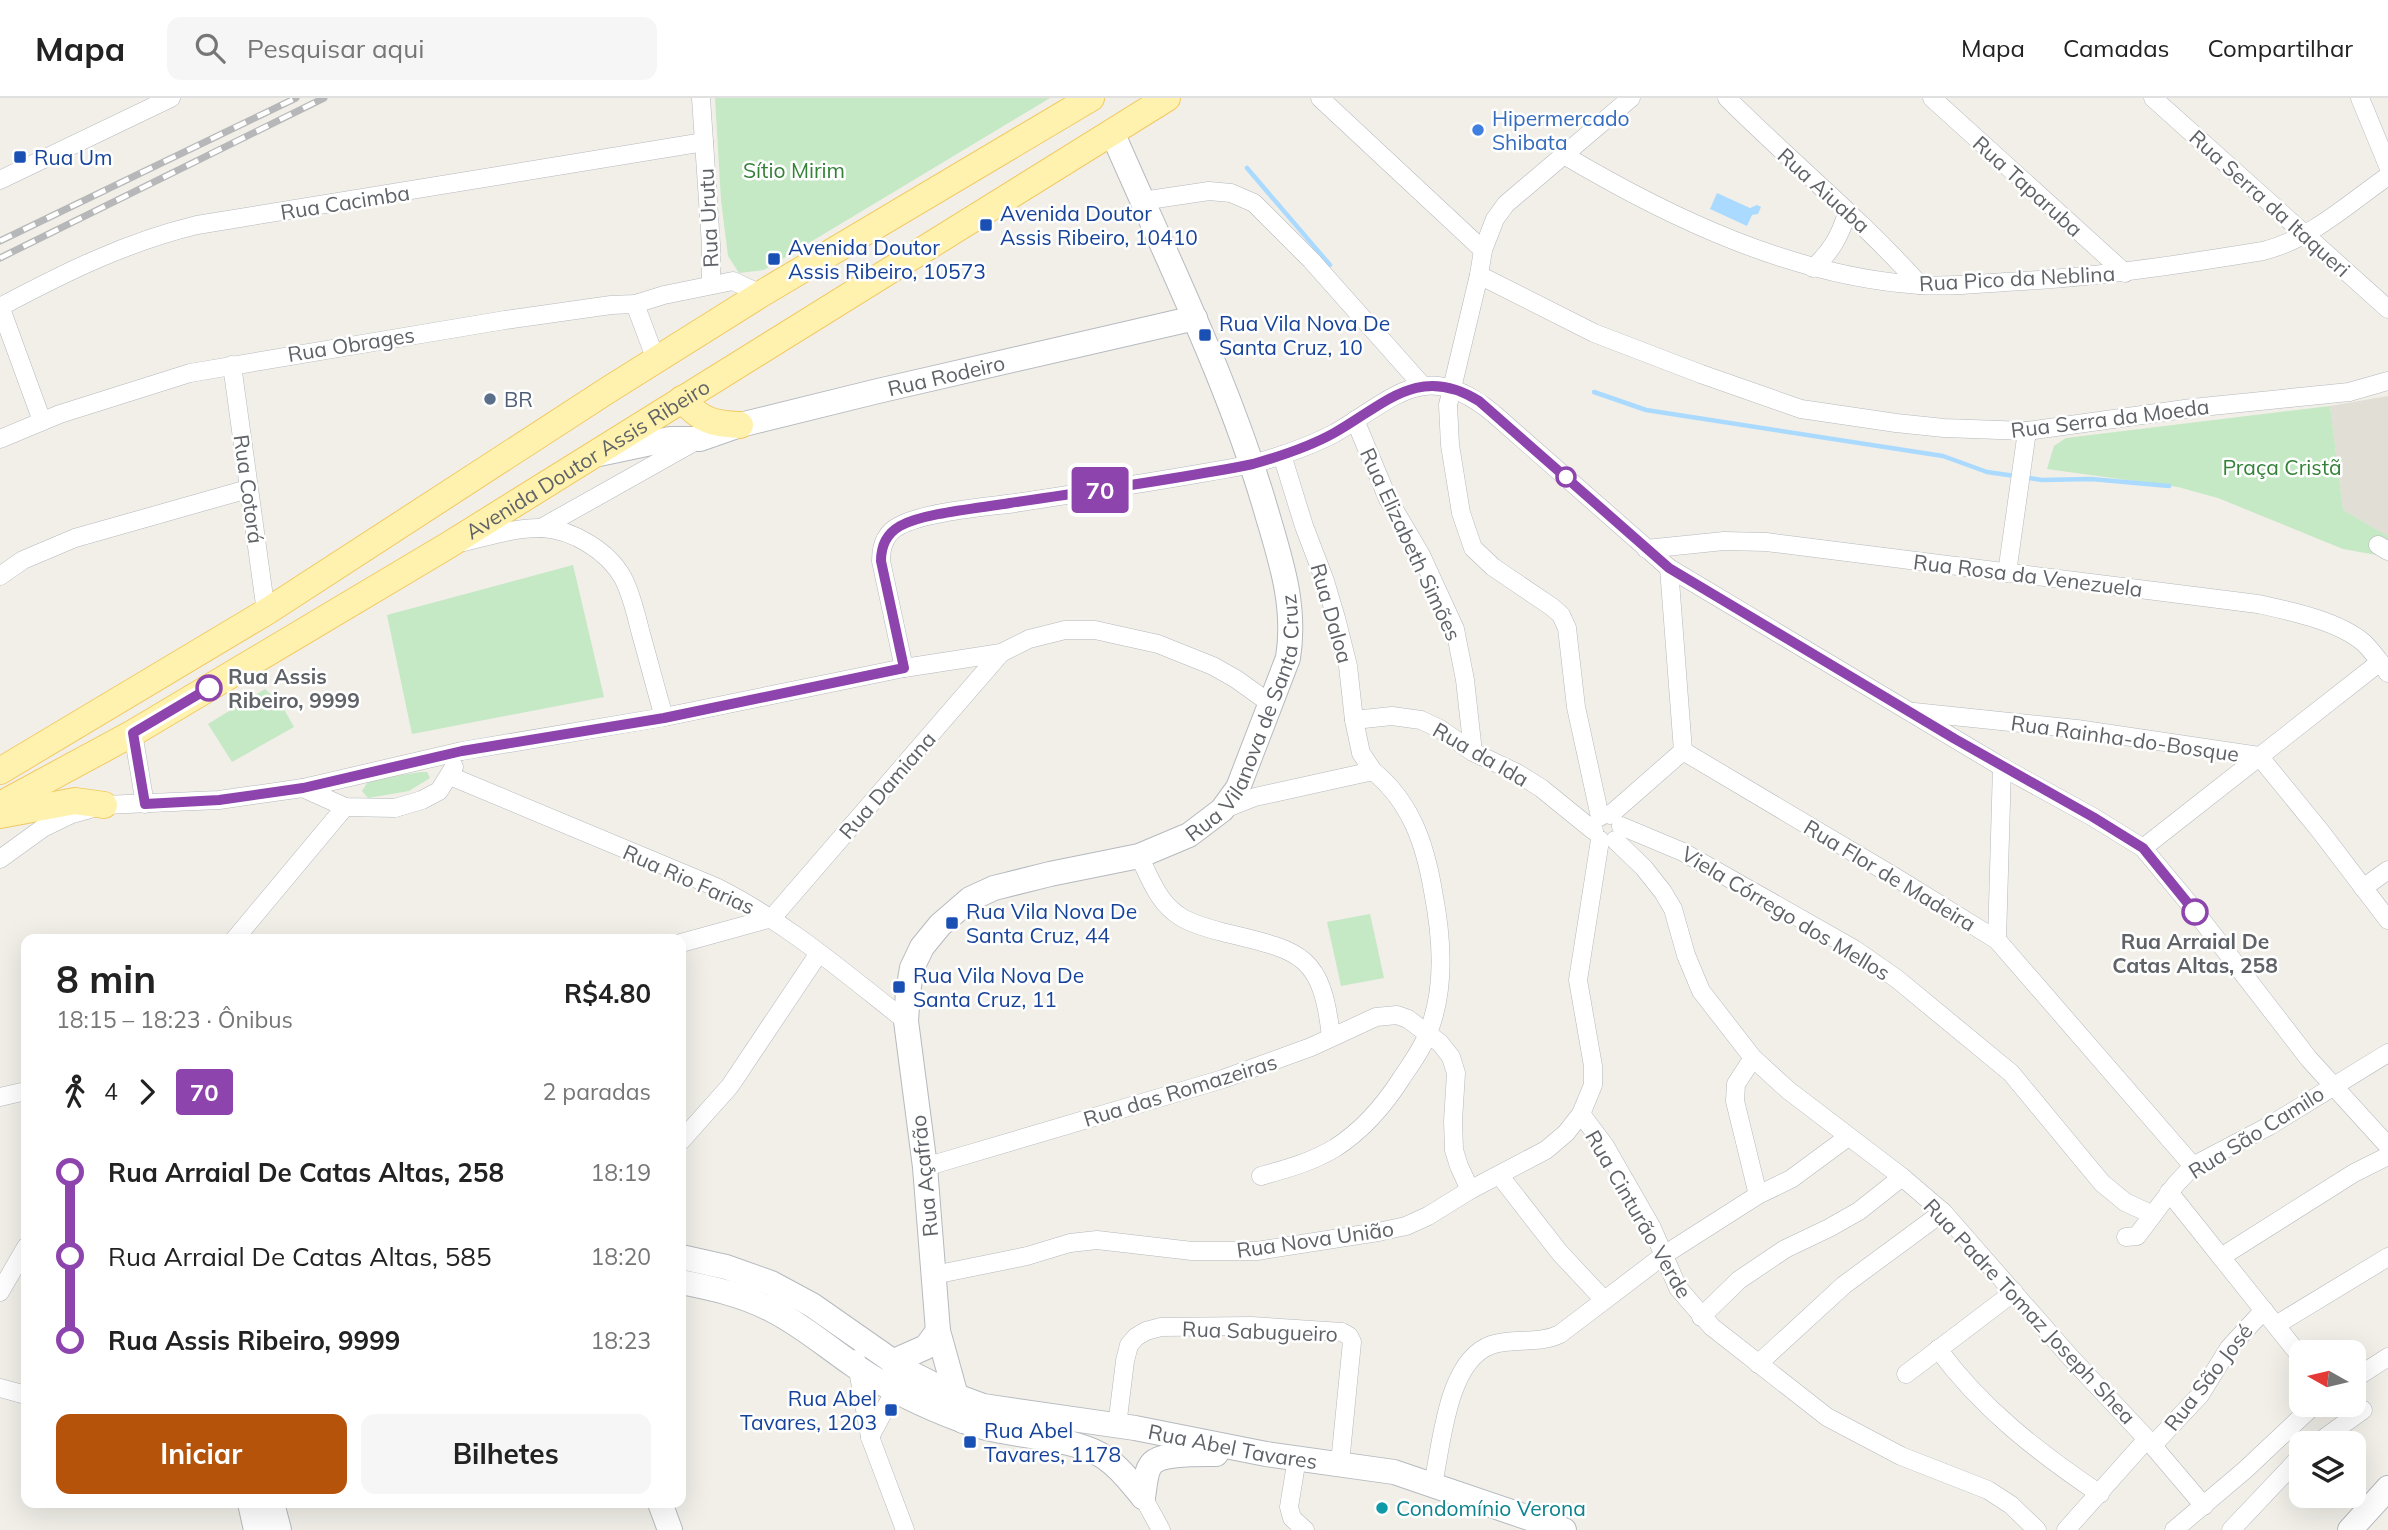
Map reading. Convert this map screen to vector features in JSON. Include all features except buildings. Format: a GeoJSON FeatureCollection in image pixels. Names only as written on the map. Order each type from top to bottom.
{"type":"FeatureCollection","features":[{"type":"Feature","properties":{"kind":"main road","name":"Avenida Doutor Assis Ribeiro"},"geometry":{"type":"LineString","coordinates":[[0,771],[266,612],[761,294],[1091,98]]}},
{"type":"Feature","properties":{"kind":"main road","name":"Avenida Doutor Assis Ribeiro"},"geometry":{"type":"LineString","coordinates":[[0,805],[133,733],[447,546],[1167,98]]}},
{"type":"Feature","properties":{"kind":"main road"},"geometry":{"type":"LineString","coordinates":[[1055,120],[1075,116],[1090,118],[1103,123],[1112,132]]}},
{"type":"Feature","properties":{"kind":"main road"},"geometry":{"type":"LineString","coordinates":[[682,399],[694,413],[704,419],[719,424],[740,425]]}},
{"type":"Feature","properties":{"kind":"main road"},"geometry":{"type":"LineString","coordinates":[[0,815],[75,801],[104,805]]}},
{"type":"Feature","properties":{"kind":"street"},"geometry":{"type":"LineString","coordinates":[[0,180],[171,98]]}},
{"type":"Feature","properties":{"kind":"street","name":"Rua Urutu"},"geometry":{"type":"LineString","coordinates":[[701,98],[711,245],[711,285],[733,281],[761,294]]}},
{"type":"Feature","properties":{"kind":"street"},"geometry":{"type":"LineString","coordinates":[[1320,98],[1483,250]]}},
{"type":"Feature","properties":{"kind":"street","name":"Rua Cinturão Verde"},"geometry":{"type":"LineString","coordinates":[[1631,98],[1506,204],[1495,219],[1483,250],[1448,404],[1450,445],[1466,533],[1474,548],[1493,567],[1540,597],[1561,615],[1567,628],[1578,718],[1607,828],[1578,979],[1593,1066],[1593,1085],[1581,1114],[1605,1146],[1652,1228],[1678,1288],[1702,1317],[1827,1417],[1901,1456],[1988,1490],[2011,1505],[2037,1530]]}},
{"type":"Feature","properties":{"kind":"street","name":"Rua Aiuaba"},"geometry":{"type":"LineString","coordinates":[[1727,98],[1847,213],[1875,236],[1920,285]]}},
{"type":"Feature","properties":{"kind":"street","name":"Rua Taparuba"},"geometry":{"type":"LineString","coordinates":[[1932,98],[2125,273]]}},
{"type":"Feature","properties":{"kind":"street","name":"Rua Serra da Itaqueri"},"geometry":{"type":"LineString","coordinates":[[2153,98],[2305,235],[2384,298]]}},
{"type":"Feature","properties":{"kind":"street"},"geometry":{"type":"LineString","coordinates":[[2360,98],[2381,132],[2388,166]]}},
{"type":"Feature","properties":{"kind":"street","name":"Rua Vilanova de Santa Cruz"},"geometry":{"type":"LineString","coordinates":[[906,1021],[912,968],[922,947],[947,918],[970,899],[994,888],[1038,876],[1139,856],[1189,835],[1222,810],[1238,788],[1288,658],[1292,612],[1287,584],[1253,464],[1195,318],[1112,132]]}},
{"type":"Feature","properties":{"kind":"street","name":"Rua Cacimba"},"geometry":{"type":"LineString","coordinates":[[0,307],[111,252],[163,233],[197,225],[704,142]]}},
{"type":"Feature","properties":{"kind":"street","name":"Rua Pico da Neblina"},"geometry":{"type":"LineString","coordinates":[[1564,155],[1642,199],[1702,227],[1812,268],[1920,285],[2042,280],[2125,273],[2263,251],[2305,235],[2388,176]]}},
{"type":"Feature","properties":{"kind":"street"},"geometry":{"type":"LineString","coordinates":[[1142,201],[1209,191],[1231,193],[1254,203],[1311,260],[1422,385]]}},
{"type":"Feature","properties":{"kind":"street"},"geometry":{"type":"LineString","coordinates":[[1812,268],[1831,250],[1847,213]]}},
{"type":"Feature","properties":{"kind":"street","name":"Rua Serra da Moeda"},"geometry":{"type":"LineString","coordinates":[[1479,275],[1594,333],[1801,409],[1896,424],[2027,437],[2192,408],[2349,392],[2388,381]]}},
{"type":"Feature","properties":{"kind":"street","name":"Rua Obrages"},"geometry":{"type":"LineString","coordinates":[[0,439],[42,421],[191,373],[505,320],[635,304],[711,285]]}},
{"type":"Feature","properties":{"kind":"street"},"geometry":{"type":"LineString","coordinates":[[635,304],[656,360]]}},
{"type":"Feature","properties":{"kind":"street"},"geometry":{"type":"LineString","coordinates":[[0,307],[42,421]]}},
{"type":"Feature","properties":{"kind":"street","name":"Rua Rodeiro"},"geometry":{"type":"LineString","coordinates":[[541,528],[700,439],[740,425],[891,387],[1195,318]]}},
{"type":"Feature","properties":{"kind":"street","name":"Rua Cotorá"},"geometry":{"type":"LineString","coordinates":[[232,365],[266,612]]}},
{"type":"Feature","properties":{"kind":"street"},"geometry":{"type":"LineString","coordinates":[[904,668],[881,561],[881,548],[888,535],[897,527],[909,521],[964,510],[1253,464],[1321,439],[1401,391],[1422,385],[1451,388],[1479,401],[1669,568],[2143,848],[2187,901],[2269,1010],[2332,1086],[2388,1146]]}},
{"type":"Feature","properties":{"kind":"street","name":"Rua Elizabeth Simões"},"geometry":{"type":"LineString","coordinates":[[1355,420],[1388,499],[1421,555],[1455,629],[1465,680],[1473,752]]}},
{"type":"Feature","properties":{"kind":"street"},"geometry":{"type":"LineString","coordinates":[[2009,567],[2027,437]]}},
{"type":"Feature","properties":{"kind":"street","name":"Rua Rodeiro"},"geometry":{"type":"LineString","coordinates":[[591,456],[670,439],[700,439]]}},
{"type":"Feature","properties":{"kind":"street","name":"Rua Daloa"},"geometry":{"type":"LineString","coordinates":[[1261,1176],[1333,1150],[1371,1120],[1390,1096],[1428,1034],[1439,987],[1441,958],[1439,923],[1429,866],[1413,819],[1399,796],[1373,771],[1361,753],[1342,638],[1282,455]]}},
{"type":"Feature","properties":{"kind":"street"},"geometry":{"type":"LineString","coordinates":[[0,576],[23,559],[75,538],[248,489]]}},
{"type":"Feature","properties":{"kind":"street"},"geometry":{"type":"LineString","coordinates":[[447,546],[541,528],[558,530],[595,548],[613,563],[623,578],[632,601],[664,718]]}},
{"type":"Feature","properties":{"kind":"street","name":"Rua Rosa da Venezuela"},"geometry":{"type":"LineString","coordinates":[[1646,549],[1712,542],[1766,542],[2009,567],[2258,604],[2340,629],[2363,642],[2384,667]]}},
{"type":"Feature","properties":{"kind":"street"},"geometry":{"type":"LineString","coordinates":[[1607,828],[1684,751],[1669,568]]}},
{"type":"Feature","properties":{"kind":"street"},"geometry":{"type":"LineString","coordinates":[[0,859],[43,828],[72,814],[104,805],[219,800],[303,788],[462,751],[664,718],[904,668],[1001,653],[1029,639],[1065,630],[1095,630],[1158,644],[1213,666],[1271,704]]}},
{"type":"Feature","properties":{"kind":"street","name":"Rua Damiana"},"geometry":{"type":"LineString","coordinates":[[772,918],[1001,653]]}},
{"type":"Feature","properties":{"kind":"street"},"geometry":{"type":"LineString","coordinates":[[2143,848],[2259,756],[2384,667]]}},
{"type":"Feature","properties":{"kind":"street","name":"Rua Rainha-do-Bosque"},"geometry":{"type":"LineString","coordinates":[[1908,711],[2077,729],[2259,756],[2388,920]]}},
{"type":"Feature","properties":{"kind":"street","name":"Rua da Ida"},"geometry":{"type":"LineString","coordinates":[[1354,720],[1392,716],[1421,720],[1440,729],[1473,752],[1517,773],[1607,828]]}},
{"type":"Feature","properties":{"kind":"street"},"geometry":{"type":"LineString","coordinates":[[133,733],[145,804]]}},
{"type":"Feature","properties":{"kind":"street"},"geometry":{"type":"LineString","coordinates":[[303,788],[345,807],[395,807],[422,800],[439,791],[462,751]]}},
{"type":"Feature","properties":{"kind":"street","name":"Rua Flor de Madeira"},"geometry":{"type":"LineString","coordinates":[[1684,751],[1997,940],[2193,1166]]}},
{"type":"Feature","properties":{"kind":"street"},"geometry":{"type":"LineString","coordinates":[[1997,940],[2002,767]]}},
{"type":"Feature","properties":{"kind":"street"},"geometry":{"type":"LineString","coordinates":[[1222,810],[1255,797],[1373,771]]}},
{"type":"Feature","properties":{"kind":"street","name":"Rua Rio Farias"},"geometry":{"type":"LineString","coordinates":[[450,776],[716,887],[772,918],[906,1021]]}},
{"type":"Feature","properties":{"kind":"street"},"geometry":{"type":"LineString","coordinates":[[239,934],[345,807]]}},
{"type":"Feature","properties":{"kind":"street","name":"Rua Padre Tomaz Joseph Shea"},"geometry":{"type":"LineString","coordinates":[[1607,828],[1663,892],[1673,909],[1686,955],[1701,990],[1753,1058],[1788,1090],[1902,1177],[1943,1212],[2150,1442],[2204,1506]]}},
{"type":"Feature","properties":{"kind":"street","name":"Viela Córrego dos Mellos"},"geometry":{"type":"LineString","coordinates":[[1607,828],[1683,852],[1854,949],[1897,979],[2011,1073],[2102,1183],[2116,1196],[2153,1215]]}},
{"type":"Feature","properties":{"kind":"street"},"geometry":{"type":"LineString","coordinates":[[1139,856],[1161,901],[1179,916],[1210,929],[1278,946],[1308,964],[1319,979],[1327,1003],[1331,1037]]}},
{"type":"Feature","properties":{"kind":"street"},"geometry":{"type":"LineString","coordinates":[[2363,888],[2388,870]]}},
{"type":"Feature","properties":{"kind":"street"},"geometry":{"type":"LineString","coordinates":[[686,942],[772,918]]}},
{"type":"Feature","properties":{"kind":"street"},"geometry":{"type":"LineString","coordinates":[[686,1135],[730,1086],[819,953]]}},
{"type":"Feature","properties":{"kind":"street","name":"Rua das Romazeiras"},"geometry":{"type":"LineString","coordinates":[[925,1167],[1223,1079],[1311,1047],[1386,1015],[1408,1019],[1446,1050],[1454,1065],[1454,1150],[1469,1190]]}},
{"type":"Feature","properties":{"kind":"street","name":"Rua Açafrão"},"geometry":{"type":"LineString","coordinates":[[906,1021],[925,1167],[938,1331],[963,1421]]}},
{"type":"Feature","properties":{"kind":"street","name":"Rua São Camilo"},"geometry":{"type":"LineString","coordinates":[[2126,1237],[2137,1236],[2169,1192],[2193,1166],[2259,1132],[2388,1053]]}},
{"type":"Feature","properties":{"kind":"street"},"geometry":{"type":"LineString","coordinates":[[1753,1058],[1736,1084],[1735,1101],[1758,1195]]}},
{"type":"Feature","properties":{"kind":"street"},"geometry":{"type":"LineString","coordinates":[[0,1097],[21,1092]]}},
{"type":"Feature","properties":{"kind":"street","name":"Rua Nova União"},"geometry":{"type":"LineString","coordinates":[[934,1275],[1027,1255],[1070,1242],[1097,1240],[1192,1251],[1257,1251],[1406,1226],[1546,1150],[1566,1133],[1581,1114]]}},
{"type":"Feature","properties":{"kind":"street"},"geometry":{"type":"LineString","coordinates":[[1433,1484],[1452,1393],[1461,1370],[1470,1358],[1493,1345],[1552,1338],[1573,1326],[1664,1255],[1758,1195],[1791,1179],[1848,1138]]}},
{"type":"Feature","properties":{"kind":"street"},"geometry":{"type":"LineString","coordinates":[[2221,1257],[2354,1173],[2388,1156]]}},
{"type":"Feature","properties":{"kind":"street"},"geometry":{"type":"LineString","coordinates":[[1500,1176],[1547,1237],[1604,1300]]}},
{"type":"Feature","properties":{"kind":"street"},"geometry":{"type":"LineString","coordinates":[[1702,1317],[1748,1274],[1785,1249],[1859,1211],[1902,1177]]}},
{"type":"Feature","properties":{"kind":"street"},"geometry":{"type":"LineString","coordinates":[[2169,1192],[2289,1342]]}},
{"type":"Feature","properties":{"kind":"street"},"geometry":{"type":"LineString","coordinates":[[1758,1364],[1844,1285],[1943,1212]]}},
{"type":"Feature","properties":{"kind":"street"},"geometry":{"type":"LineString","coordinates":[[0,1292],[21,1256]]}},
{"type":"Feature","properties":{"kind":"street"},"geometry":{"type":"LineString","coordinates":[[2276,1325],[2388,1257]]}},
{"type":"Feature","properties":{"kind":"street","name":"Rua Abel Tavares"},"geometry":{"type":"LineString","coordinates":[[686,1258],[726,1267],[771,1283],[854,1333],[892,1362],[956,1396],[983,1406],[1117,1426],[1266,1454],[1394,1472],[1564,1530]]}},
{"type":"Feature","properties":{"kind":"street"},"geometry":{"type":"LineString","coordinates":[[686,1283],[725,1291],[771,1310],[895,1390],[963,1421],[996,1431],[1093,1451],[1123,1473],[1143,1497],[1161,1530]]}},
{"type":"Feature","properties":{"kind":"street"},"geometry":{"type":"LineString","coordinates":[[1906,1374],[2014,1293]]}},
{"type":"Feature","properties":{"kind":"street","name":"Rua São José"},"geometry":{"type":"LineString","coordinates":[[2066,1530],[2150,1442],[2200,1395],[2229,1348],[2264,1310]]}},
{"type":"Feature","properties":{"kind":"street","name":"Rua Sabugueiro"},"geometry":{"type":"LineString","coordinates":[[1117,1426],[1129,1345],[1146,1331],[1161,1327],[1251,1326],[1342,1332],[1349,1335],[1352,1342],[1339,1463]]}},
{"type":"Feature","properties":{"kind":"street"},"geometry":{"type":"LineString","coordinates":[[892,1362],[926,1347],[938,1331]]}},
{"type":"Feature","properties":{"kind":"street"},"geometry":{"type":"LineString","coordinates":[[854,1333],[856,1367],[870,1437],[905,1530]]}},
{"type":"Feature","properties":{"kind":"street"},"geometry":{"type":"LineString","coordinates":[[1938,1349],[1965,1384],[2019,1436],[2100,1493]]}},
{"type":"Feature","properties":{"kind":"street"},"geometry":{"type":"LineString","coordinates":[[2366,1371],[2388,1357]]}},
{"type":"Feature","properties":{"kind":"street"},"geometry":{"type":"LineString","coordinates":[[0,1388],[21,1394]]}},
{"type":"Feature","properties":{"kind":"street"},"geometry":{"type":"LineString","coordinates":[[870,1437],[895,1390]]}},
{"type":"Feature","properties":{"kind":"street"},"geometry":{"type":"LineString","coordinates":[[2174,1530],[2300,1418]]}},
{"type":"Feature","properties":{"kind":"street"},"geometry":{"type":"LineString","coordinates":[[2334,1431],[2352,1418]]}},
{"type":"Feature","properties":{"kind":"street"},"geometry":{"type":"LineString","coordinates":[[1143,1497],[1150,1467],[1156,1460],[1207,1454],[1266,1454]]}},
{"type":"Feature","properties":{"kind":"street"},"geometry":{"type":"LineString","coordinates":[[1297,1458],[1289,1507],[1292,1518],[1305,1530]]}},
{"type":"Feature","properties":{"kind":"street"},"geometry":{"type":"LineString","coordinates":[[2231,1530],[2289,1469]]}},
{"type":"Feature","properties":{"kind":"street"},"geometry":{"type":"LineString","coordinates":[[2350,1530],[2386,1495]]}},
{"type":"Feature","properties":{"kind":"street"},"geometry":{"type":"LineString","coordinates":[[251,1508],[256,1530]]}},
{"type":"Feature","properties":{"kind":"street"},"geometry":{"type":"LineString","coordinates":[[273,1508],[279,1530]]}},
{"type":"Feature","properties":{"kind":"street"},"geometry":{"type":"LineString","coordinates":[[662,1508],[670,1530]]}},
{"type":"Feature","properties":{"kind":"shaded area"},"geometry":{"type":"Polygon","coordinates":[[[2388,396],[2388,536],[2343,510],[2330,406],[2388,396]]]}},
{"type":"Feature","properties":{"kind":"green space","name":"Sítio Mirim"},"geometry":{"type":"Polygon","coordinates":[[[715,98],[1050,98],[764,270],[739,273],[728,256],[721,200],[715,98]]]}},
{"type":"Feature","properties":{"kind":"green space","name":"Praça Cristã"},"geometry":{"type":"Polygon","coordinates":[[[2330,406],[2343,510],[2388,536],[2388,557],[2343,549],[2218,498],[2178,487],[2047,469],[2054,446],[2066,438],[2330,406]]]}},
{"type":"Feature","properties":{"kind":"green space"},"geometry":{"type":"Polygon","coordinates":[[[573,565],[604,697],[412,734],[387,615],[573,565]]]}},
{"type":"Feature","properties":{"kind":"green space"},"geometry":{"type":"Polygon","coordinates":[[[265,689],[281,704],[294,727],[232,762],[208,724],[265,689]]]}},
{"type":"Feature","properties":{"kind":"green space"},"geometry":{"type":"Polygon","coordinates":[[[427,772],[430,778],[409,791],[368,798],[362,791],[369,780],[427,772]]]}},
{"type":"Feature","properties":{"kind":"green space"},"geometry":{"type":"Polygon","coordinates":[[[1370,914],[1384,978],[1341,986],[1327,922],[1370,914]]]}},
{"type":"Feature","properties":{"kind":"water"},"geometry":{"type":"Polygon","coordinates":[[[1717,193],[1750,208],[1757,205],[1761,207],[1758,214],[1752,215],[1747,226],[1710,209],[1717,193]]]}},
{"type":"Feature","properties":{"kind":"waterway"},"geometry":{"type":"LineString","coordinates":[[1247,168],[1330,265]]}},
{"type":"Feature","properties":{"kind":"waterway"},"geometry":{"type":"LineString","coordinates":[[1594,392],[1646,410],[1943,456],[1987,472],[2015,476]]}},
{"type":"Feature","properties":{"kind":"waterway"},"geometry":{"type":"LineString","coordinates":[[2023,477],[2042,480],[2091,479],[2169,486]]}},
{"type":"Feature","properties":{"kind":"railway"},"geometry":{"type":"LineString","coordinates":[[0,241],[296,98]]}},
{"type":"Feature","properties":{"kind":"railway"},"geometry":{"type":"LineString","coordinates":[[0,258],[324,98]]}},
{"type":"Feature","properties":{"kind":"bus line","name":"70"},"geometry":{"type":"LineString","coordinates":[[209,688],[133,733],[145,804],[219,800],[303,788],[462,751],[664,718],[904,668],[881,561],[881,548],[888,535],[897,527],[909,521],[964,510],[1253,464],[1332,434],[1401,391],[1422,385],[1435,386],[1451,388],[1479,401],[1646,549],[1702,590],[2143,848],[2195,912]]}},
{"type":"Feature","properties":{"kind":"place","name":"Hipermercado Shibata"},"geometry":{"type":"Point","coordinates":[1478,130]}},
{"type":"Feature","properties":{"kind":"place","name":"Rua Um"},"geometry":{"type":"Point","coordinates":[20,157]}},
{"type":"Feature","properties":{"kind":"place","name":"Avenida Doutor Assis Ribeiro, 10410"},"geometry":{"type":"Point","coordinates":[986,225]}},
{"type":"Feature","properties":{"kind":"place","name":"Avenida Doutor Assis Ribeiro, 10573"},"geometry":{"type":"Point","coordinates":[774,259]}},
{"type":"Feature","properties":{"kind":"place","name":"Rua Vila Nova De Santa Cruz, 10"},"geometry":{"type":"Point","coordinates":[1205,335]}},
{"type":"Feature","properties":{"kind":"place","name":"BR"},"geometry":{"type":"Point","coordinates":[490,399]}},
{"type":"Feature","properties":{"kind":"place","name":"Rua Assis Ribeiro, 9999"},"geometry":{"type":"Point","coordinates":[209,688]}},
{"type":"Feature","properties":{"kind":"place","name":"Rua Arraial De Catas Altas, 258"},"geometry":{"type":"Point","coordinates":[2195,912]}},
{"type":"Feature","properties":{"kind":"place","name":"Rua Vila Nova De Santa Cruz, 44"},"geometry":{"type":"Point","coordinates":[952,923]}},
{"type":"Feature","properties":{"kind":"place","name":"Rua Vila Nova De Santa Cruz, 11"},"geometry":{"type":"Point","coordinates":[899,987]}},
{"type":"Feature","properties":{"kind":"place","name":"Rua Abel Tavares, 1203"},"geometry":{"type":"Point","coordinates":[891,1410]}},
{"type":"Feature","properties":{"kind":"place","name":"Rua Abel Tavares, 1178"},"geometry":{"type":"Point","coordinates":[970,1442]}},
{"type":"Feature","properties":{"kind":"place","name":"Condomínio Verona"},"geometry":{"type":"Point","coordinates":[1382,1508]}}]}
